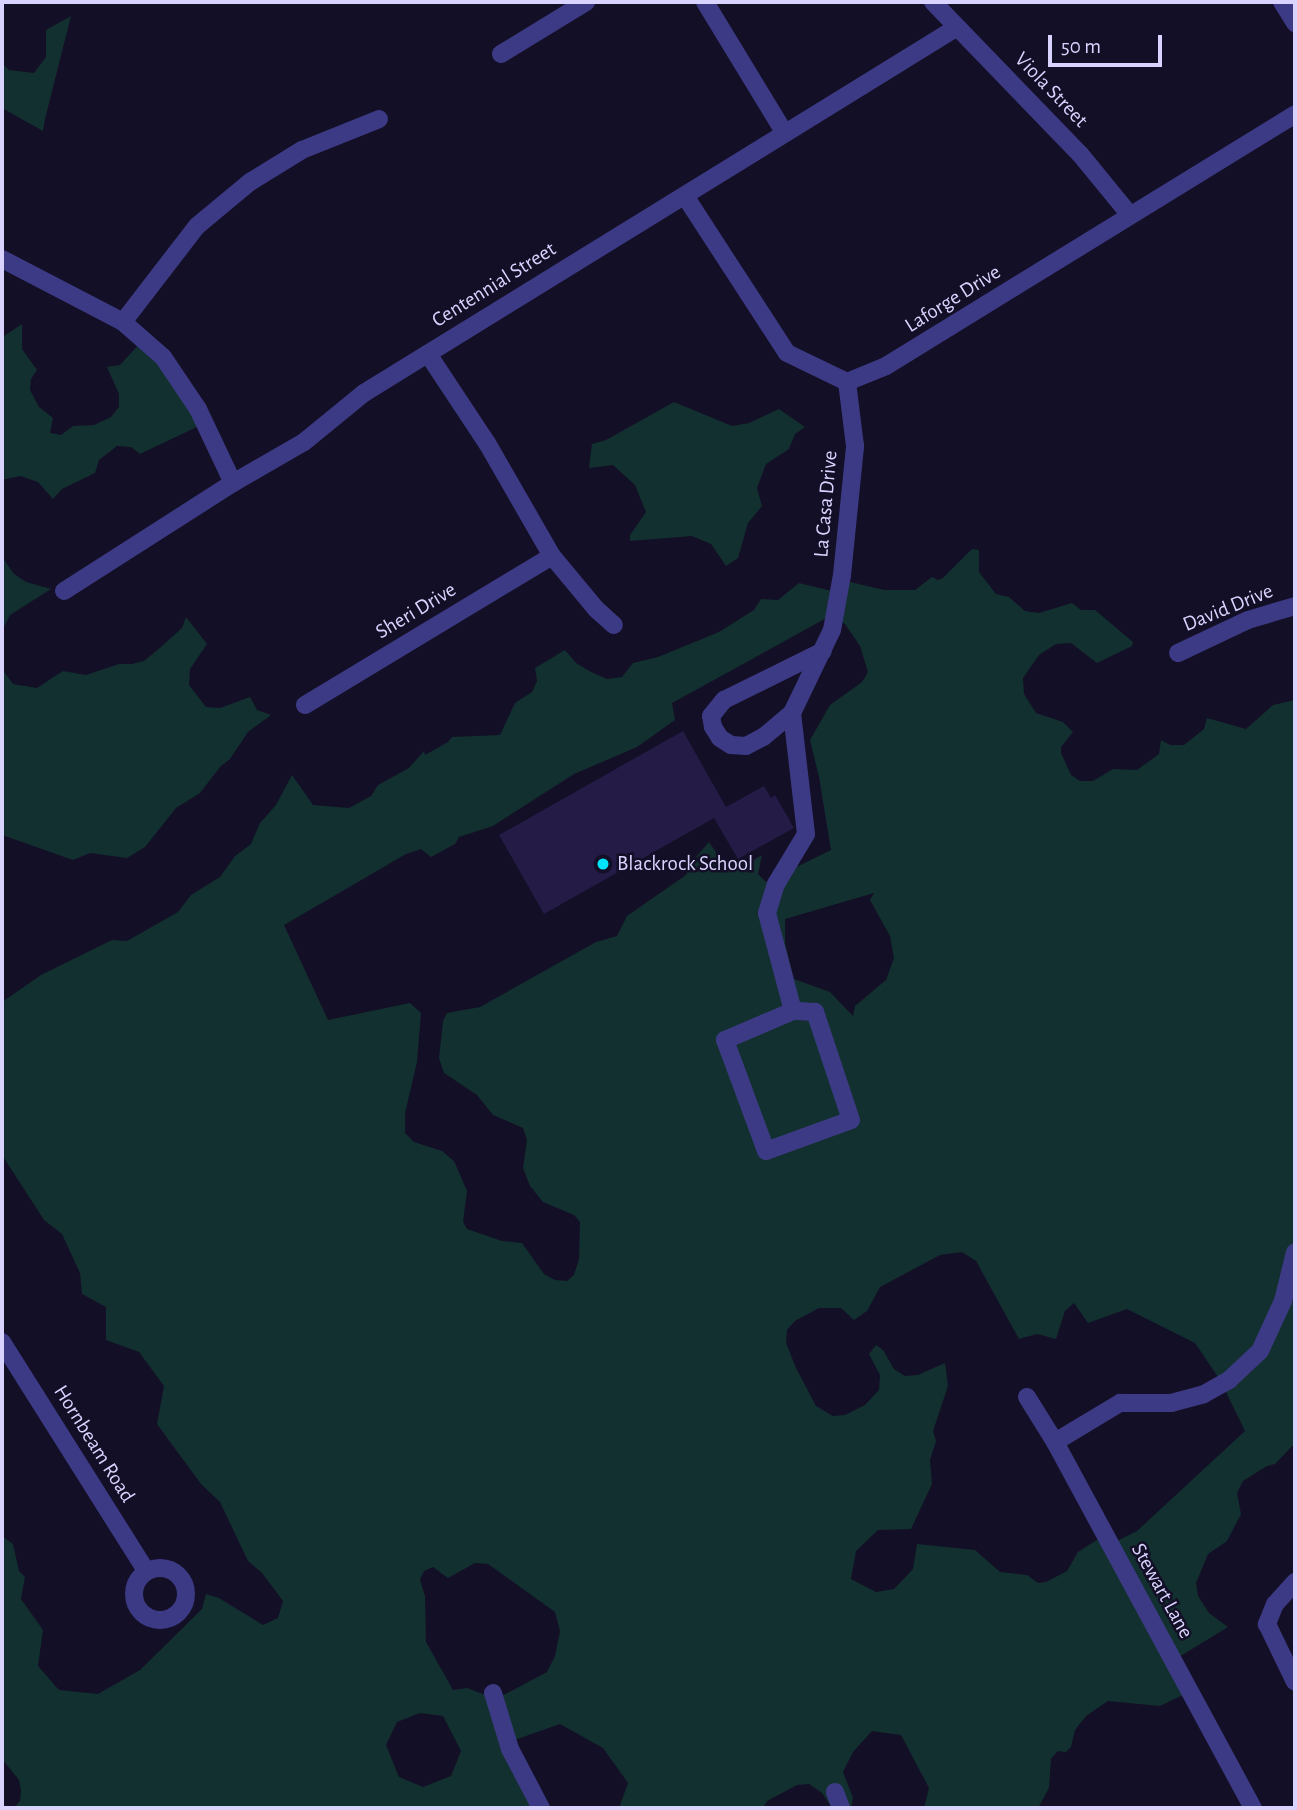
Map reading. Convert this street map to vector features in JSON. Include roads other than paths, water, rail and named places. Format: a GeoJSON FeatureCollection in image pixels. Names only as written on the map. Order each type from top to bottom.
{"type":"FeatureCollection","features":[{"type":"Feature","properties":{"kind":"street"},"geometry":{"type":"LineString","coordinates":[[501,54],[586,2]]}},
{"type":"Feature","properties":{"kind":"street"},"geometry":{"type":"LineString","coordinates":[[705,2],[784,132]]}},
{"type":"Feature","properties":{"kind":"street","name":"Viola Street"},"geometry":{"type":"LineString","coordinates":[[933,2],[1080,154],[1130,215]]}},
{"type":"Feature","properties":{"kind":"street"},"geometry":{"type":"LineString","coordinates":[[1282,2],[1295,23]]}},
{"type":"Feature","properties":{"kind":"street","name":"Centennial Street"},"geometry":{"type":"LineString","coordinates":[[64,591],[233,483],[304,442],[364,393],[956,28]]}},
{"type":"Feature","properties":{"kind":"street","name":"Laforge Drive"},"geometry":{"type":"LineString","coordinates":[[847,382],[886,366],[1295,114]]}},
{"type":"Feature","properties":{"kind":"street"},"geometry":{"type":"LineString","coordinates":[[123,322],[197,226],[250,182],[302,150],[379,119]]}},
{"type":"Feature","properties":{"kind":"street"},"geometry":{"type":"LineString","coordinates":[[685,196],[787,354],[847,382]]}},
{"type":"Feature","properties":{"kind":"street"},"geometry":{"type":"LineString","coordinates":[[2,259],[123,322],[163,357],[198,409],[233,483]]}},
{"type":"Feature","properties":{"kind":"street"},"geometry":{"type":"LineString","coordinates":[[428,354],[487,443],[552,556],[596,609],[614,625]]}},
{"type":"Feature","properties":{"kind":"street","name":"La Casa Drive"},"geometry":{"type":"LineString","coordinates":[[792,713],[832,630],[848,535],[855,446],[847,382]]}},
{"type":"Feature","properties":{"kind":"street","name":"Sheri Drive"},"geometry":{"type":"LineString","coordinates":[[305,705],[552,556]]}},
{"type":"Feature","properties":{"kind":"street","name":"David Drive"},"geometry":{"type":"LineString","coordinates":[[1178,653],[1248,620],[1295,606]]}},
{"type":"Feature","properties":{"kind":"street"},"geometry":{"type":"LineString","coordinates":[[792,713],[763,737],[746,746],[731,746],[720,738],[713,727],[711,716],[724,700],[823,651]]}},
{"type":"Feature","properties":{"kind":"street"},"geometry":{"type":"LineString","coordinates":[[792,713],[806,834],[776,884],[767,913],[793,1011]]}},
{"type":"Feature","properties":{"kind":"street"},"geometry":{"type":"LineString","coordinates":[[793,1011],[815,1012],[851,1120],[766,1151],[725,1040],[793,1011]]}},
{"type":"Feature","properties":{"kind":"street"},"geometry":{"type":"LineString","coordinates":[[1055,1442],[1120,1403],[1171,1403],[1204,1394],[1229,1380],[1260,1351],[1283,1301],[1295,1252]]}},
{"type":"Feature","properties":{"kind":"street","name":"Hornbeam Road"},"geometry":{"type":"LineString","coordinates":[[2,1342],[146,1571]]}},
{"type":"Feature","properties":{"kind":"street","name":"Stewart Lane"},"geometry":{"type":"LineString","coordinates":[[1027,1397],[1055,1442],[1253,1808]]}},
{"type":"Feature","properties":{"kind":"street"},"geometry":{"type":"LineString","coordinates":[[1295,1583],[1275,1604],[1267,1624],[1295,1682]]}},
{"type":"Feature","properties":{"kind":"street"},"geometry":{"type":"LineString","coordinates":[[493,1693],[510,1749],[541,1808]]}},
{"type":"Feature","properties":{"kind":"place","name":"Blackrock School"},"geometry":{"type":"Point","coordinates":[603,864]}}]}
